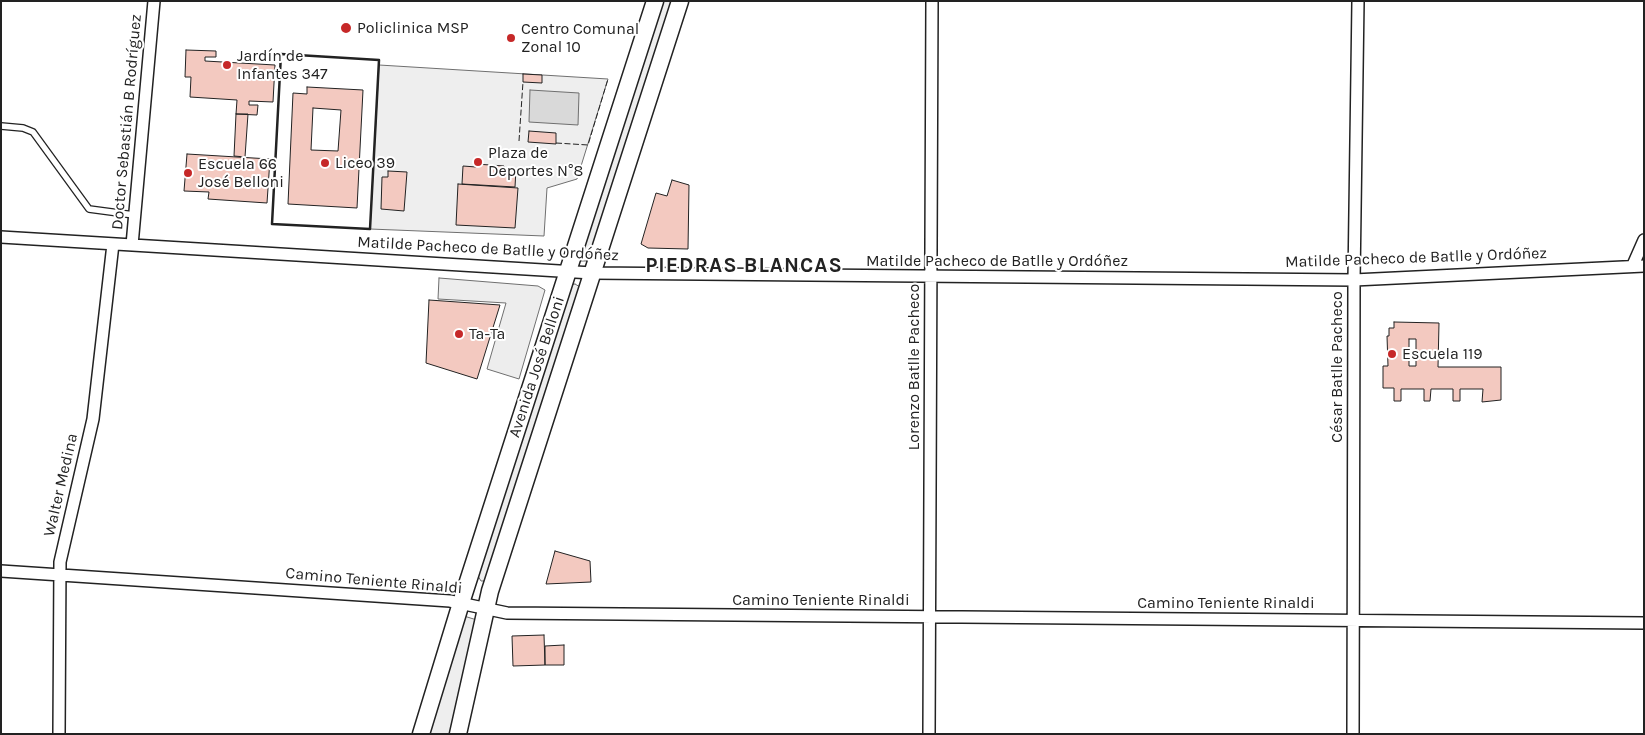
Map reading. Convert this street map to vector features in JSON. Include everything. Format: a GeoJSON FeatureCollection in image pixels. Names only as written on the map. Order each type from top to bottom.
{"type":"FeatureCollection","features":[{"type":"Feature","properties":{"kind":"main road","name":"Avenida José Belloni"},"geometry":{"type":"LineString","coordinates":[[422,734],[461,603],[655,1]]}},
{"type":"Feature","properties":{"kind":"main road","name":"Avenida José Belloni"},"geometry":{"type":"LineString","coordinates":[[458,734],[490,591],[680,1]]}},
{"type":"Feature","properties":{"kind":"street","name":"Doctor Sebastián B Rodríguez"},"geometry":{"type":"LineString","coordinates":[[132,245],[154,1]]}},
{"type":"Feature","properties":{"kind":"street","name":"Lorenzo Batlle Pacheco"},"geometry":{"type":"LineString","coordinates":[[929,734],[932,1]]}},
{"type":"Feature","properties":{"kind":"street","name":"César Batlle Pacheco"},"geometry":{"type":"LineString","coordinates":[[1353,734],[1354,280],[1358,1]]}},
{"type":"Feature","properties":{"kind":"street","name":"Matilde Pacheco de Batlle y Ordóñez"},"geometry":{"type":"LineString","coordinates":[[1,237],[568,270],[592,273],[1354,280],[1638,266]]}},
{"type":"Feature","properties":{"kind":"street"},"geometry":{"type":"LineString","coordinates":[[1638,266],[1644,240]]}},
{"type":"Feature","properties":{"kind":"street","name":"Walter Medina"},"geometry":{"type":"LineString","coordinates":[[59,734],[60,562],[93,419],[113,244]]}},
{"type":"Feature","properties":{"kind":"street","name":"Camino Teniente Rinaldi"},"geometry":{"type":"LineString","coordinates":[[1,571],[461,603],[486,610],[508,613],[1644,623]]}},
{"type":"Feature","properties":{"kind":"lane"},"geometry":{"type":"LineString","coordinates":[[1,126],[23,128],[32,132],[89,209],[134,214]]}},
{"type":"Feature","properties":{"kind":"shaded area"},"geometry":{"type":"Polygon","coordinates":[[[660,1],[675,1],[590,261],[580,261],[577,258],[660,1]]]}},
{"type":"Feature","properties":{"kind":"shaded area","name":"Plaza de Deportes N°8"},"geometry":{"type":"Polygon","coordinates":[[[379,65],[608,79],[577,179],[547,188],[544,236],[370,229],[379,65]]]}},
{"type":"Feature","properties":{"kind":"shaded area"},"geometry":{"type":"Polygon","coordinates":[[[530,90],[579,93],[578,125],[529,122],[530,90]]]}},
{"type":"Feature","properties":{"kind":"shaded area"},"geometry":{"type":"Polygon","coordinates":[[[439,278],[538,286],[545,290],[519,379],[487,369],[506,303],[438,299],[439,278]]]}},
{"type":"Feature","properties":{"kind":"shaded area"},"geometry":{"type":"Polygon","coordinates":[[[575,284],[580,287],[486,581],[481,581],[478,576],[570,285],[575,284]]]}},
{"type":"Feature","properties":{"kind":"shaded area"},"geometry":{"type":"Polygon","coordinates":[[[464,616],[480,621],[453,734],[429,734],[464,616]]]}},
{"type":"Feature","properties":{"kind":"building","name":"Jardín de Infantes 347"},"geometry":{"type":"Polygon","coordinates":[[[186,50],[216,51],[216,57],[205,57],[205,61],[275,65],[273,102],[249,101],[249,105],[258,105],[257,115],[236,114],[237,100],[190,97],[191,77],[185,77],[186,50]]]}},
{"type":"Feature","properties":{"kind":"building"},"geometry":{"type":"Polygon","coordinates":[[[523,74],[542,75],[542,83],[523,82],[523,74]]]}},
{"type":"Feature","properties":{"kind":"building"},"geometry":{"type":"Polygon","coordinates":[[[307,87],[363,90],[357,208],[288,204],[293,93],[307,94],[307,87]],[[313,108],[311,150],[338,151],[341,110],[313,108]]]}},
{"type":"Feature","properties":{"kind":"building"},"geometry":{"type":"Polygon","coordinates":[[[236,114],[248,114],[245,157],[234,156],[236,114]]]}},
{"type":"Feature","properties":{"kind":"building"},"geometry":{"type":"Polygon","coordinates":[[[529,131],[556,133],[556,144],[528,142],[529,131]]]}},
{"type":"Feature","properties":{"kind":"building"},"geometry":{"type":"Polygon","coordinates":[[[187,154],[270,159],[267,203],[208,199],[209,192],[184,191],[187,154]]]}},
{"type":"Feature","properties":{"kind":"building"},"geometry":{"type":"Polygon","coordinates":[[[476,164],[516,169],[515,187],[462,184],[463,166],[476,167],[476,164]]]}},
{"type":"Feature","properties":{"kind":"building"},"geometry":{"type":"Polygon","coordinates":[[[388,171],[407,172],[404,211],[381,209],[382,177],[388,177],[388,171]]]}},
{"type":"Feature","properties":{"kind":"building"},"geometry":{"type":"Polygon","coordinates":[[[672,180],[689,185],[688,249],[648,248],[641,244],[656,193],[667,196],[672,180]]]}},
{"type":"Feature","properties":{"kind":"building"},"geometry":{"type":"Polygon","coordinates":[[[458,184],[518,188],[515,228],[456,225],[458,184]]]}},
{"type":"Feature","properties":{"kind":"building","name":"Ta-Ta"},"geometry":{"type":"Polygon","coordinates":[[[429,300],[500,305],[477,379],[426,363],[429,300]]]}},
{"type":"Feature","properties":{"kind":"building"},"geometry":{"type":"Polygon","coordinates":[[[1394,322],[1439,323],[1438,367],[1501,367],[1501,400],[1482,402],[1483,389],[1460,389],[1460,401],[1453,401],[1453,389],[1431,389],[1430,401],[1424,401],[1424,389],[1401,389],[1401,401],[1394,401],[1394,388],[1383,388],[1383,366],[1388,366],[1387,336],[1389,336],[1389,328],[1394,328],[1394,322]],[[1409,339],[1409,366],[1416,366],[1416,339],[1409,339]]]}},
{"type":"Feature","properties":{"kind":"building"},"geometry":{"type":"Polygon","coordinates":[[[555,551],[590,561],[591,582],[546,584],[555,551]]]}},
{"type":"Feature","properties":{"kind":"building"},"geometry":{"type":"Polygon","coordinates":[[[544,635],[545,665],[513,666],[512,636],[544,635]]]}},
{"type":"Feature","properties":{"kind":"building"},"geometry":{"type":"Polygon","coordinates":[[[564,645],[564,665],[545,665],[545,646],[564,645]]]}},
{"type":"Feature","properties":{"kind":"fence"},"geometry":{"type":"LineString","coordinates":[[556,143],[588,145],[608,79]]}},
{"type":"Feature","properties":{"kind":"fence"},"geometry":{"type":"LineString","coordinates":[[519,141],[523,82]]}},
{"type":"Feature","properties":{"kind":"wall"},"geometry":{"type":"LineString","coordinates":[[281,54],[379,60],[370,229],[272,224],[281,54]]}},
{"type":"Feature","properties":{"kind":"place","name":"Policlinica MSP"},"geometry":{"type":"Point","coordinates":[346,28]}},
{"type":"Feature","properties":{"kind":"place","name":"Centro Comunal Zonal 10"},"geometry":{"type":"Point","coordinates":[511,38]}},
{"type":"Feature","properties":{"kind":"place","name":"Jardín de Infantes 347"},"geometry":{"type":"Point","coordinates":[227,65]}},
{"type":"Feature","properties":{"kind":"place","name":"Plaza de Deportes N°8"},"geometry":{"type":"Point","coordinates":[478,162]}},
{"type":"Feature","properties":{"kind":"place","name":"Liceo 39"},"geometry":{"type":"Point","coordinates":[325,163]}},
{"type":"Feature","properties":{"kind":"place","name":"Escuela 66 José Belloni"},"geometry":{"type":"Point","coordinates":[188,173]}},
{"type":"Feature","properties":{"kind":"place","name":"Ta-Ta"},"geometry":{"type":"Point","coordinates":[459,334]}},
{"type":"Feature","properties":{"kind":"place","name":"Escuela 119"},"geometry":{"type":"Point","coordinates":[1392,354]}},
{"type":"Feature","properties":{"kind":"district","name":"PIEDRAS BLANCAS"},"geometry":{"type":"Point","coordinates":[744,266]}}]}
